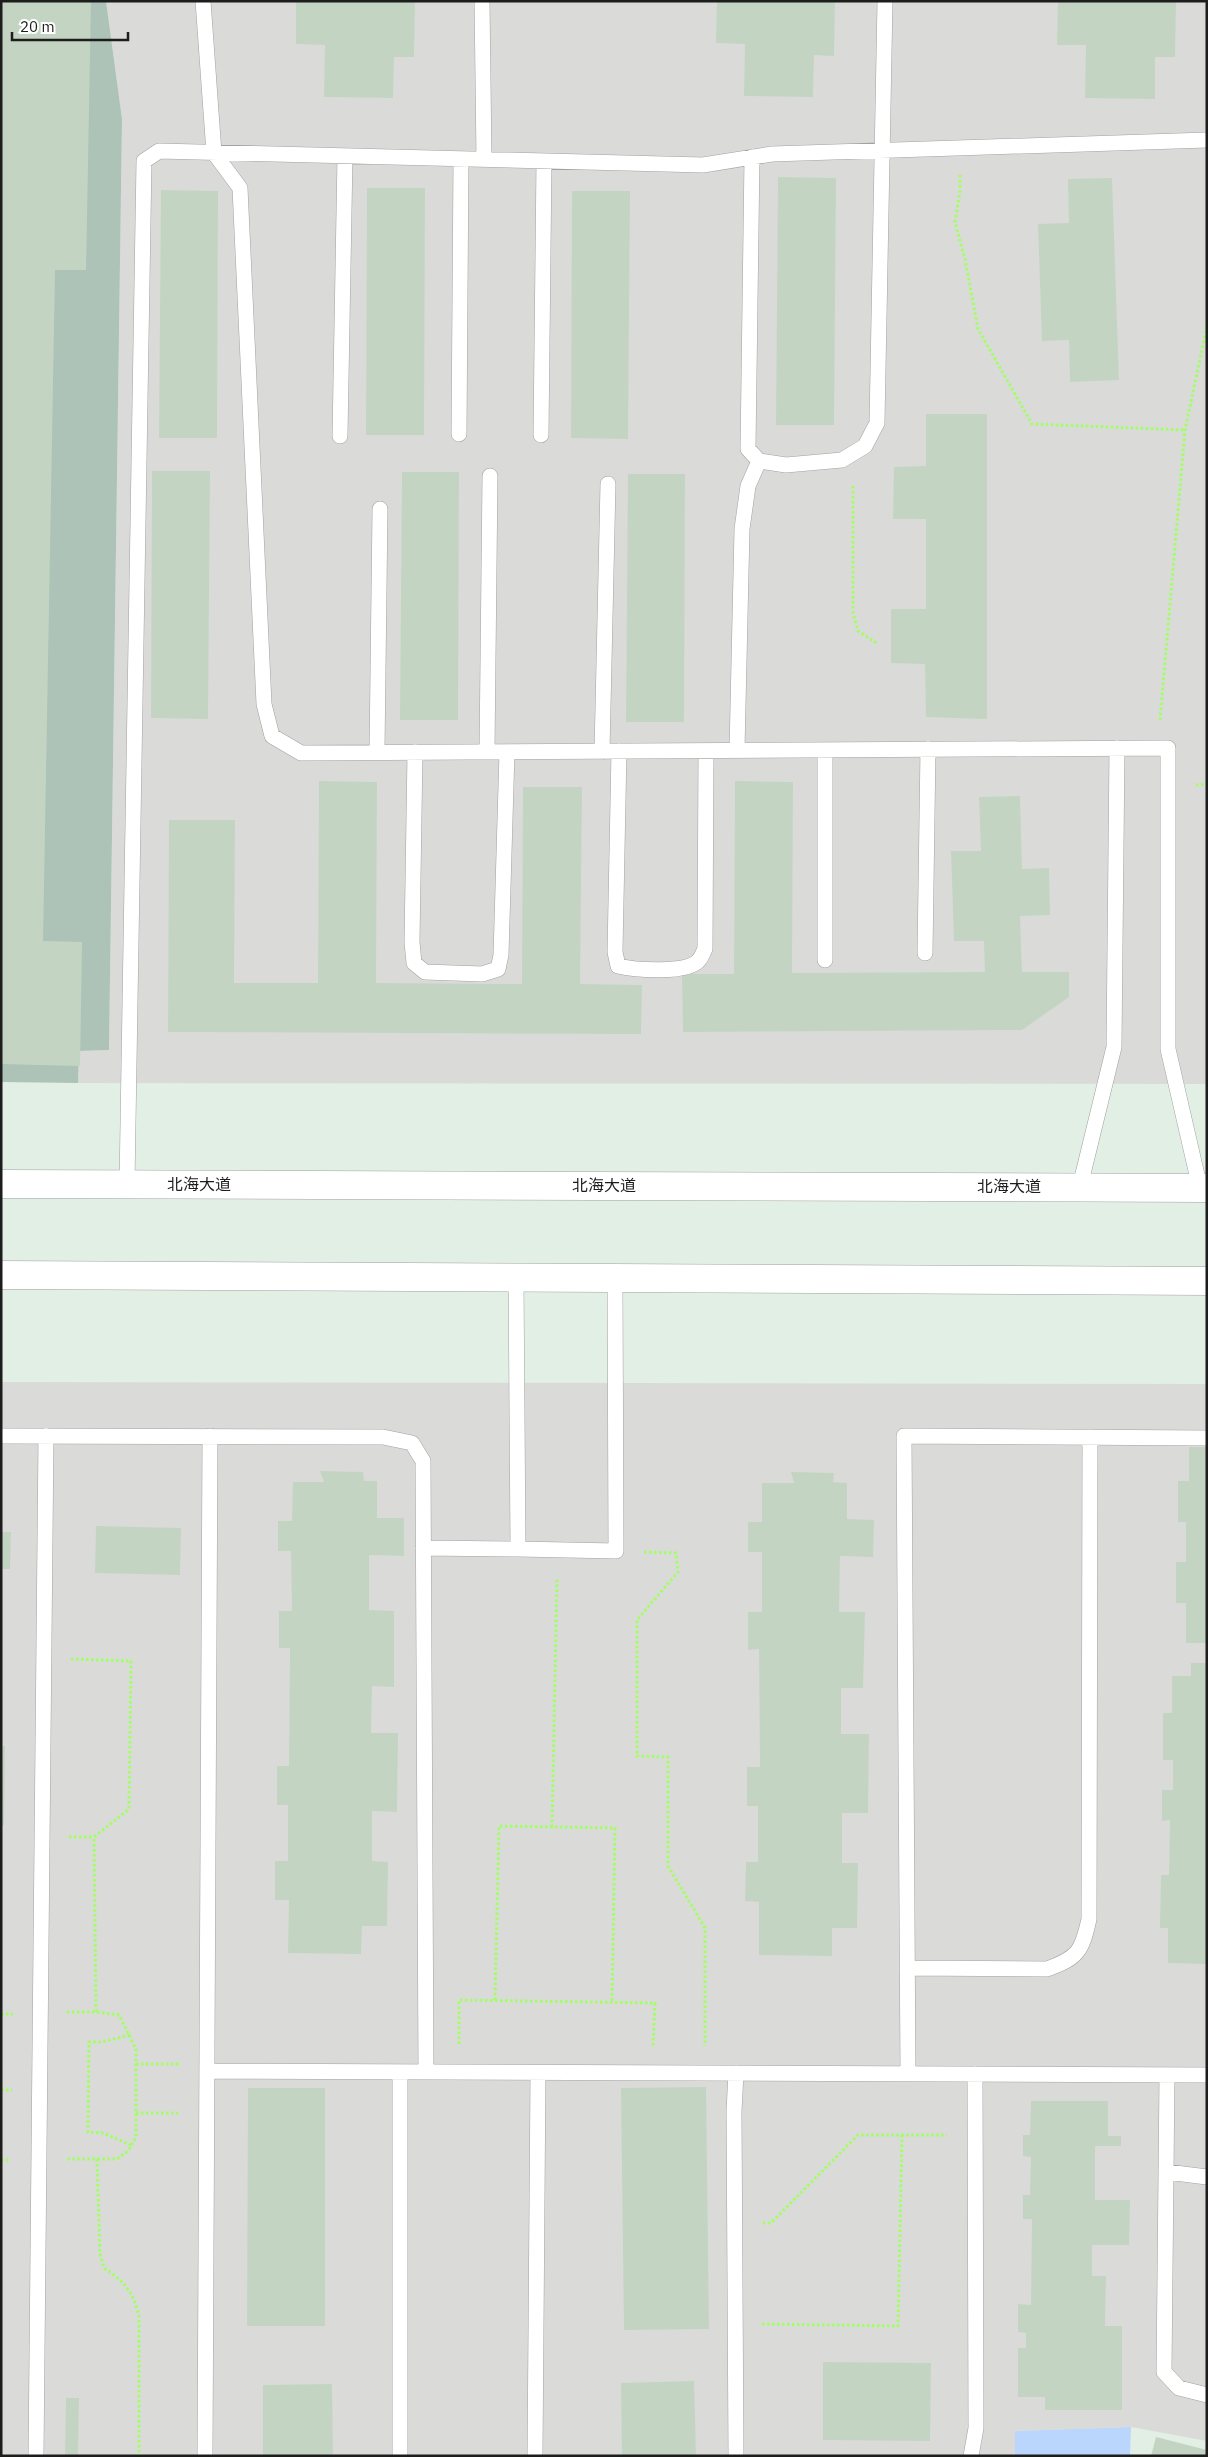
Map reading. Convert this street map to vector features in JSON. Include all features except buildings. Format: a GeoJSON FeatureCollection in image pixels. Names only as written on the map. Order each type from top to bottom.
{"type":"FeatureCollection","features":[{"type":"Feature","properties":{"kind":"street","name":"北海大道"},"geometry":{"type":"LineString","coordinates":[[1,1184],[1080,1186],[1203,1188]]}},
{"type":"Feature","properties":{"kind":"street"},"geometry":{"type":"LineString","coordinates":[[1,1275],[1207,1281]]}},
{"type":"Feature","properties":{"kind":"lane"},"geometry":{"type":"LineString","coordinates":[[203,1],[214,153],[240,188],[264,704],[272,736],[301,753],[1163,748],[1168,1049],[1203,1188]]}},
{"type":"Feature","properties":{"kind":"lane"},"geometry":{"type":"LineString","coordinates":[[482,1],[484,159]]}},
{"type":"Feature","properties":{"kind":"lane"},"geometry":{"type":"LineString","coordinates":[[752,157],[748,449],[759,461],[795,464],[842,460],[865,446],[877,423],[885,1]]}},
{"type":"Feature","properties":{"kind":"lane"},"geometry":{"type":"LineString","coordinates":[[127,1184],[144,161],[159,151],[703,165],[772,154],[1207,140]]}},
{"type":"Feature","properties":{"kind":"lane"},"geometry":{"type":"LineString","coordinates":[[340,436],[345,156]]}},
{"type":"Feature","properties":{"kind":"lane"},"geometry":{"type":"LineString","coordinates":[[459,434],[461,159]]}},
{"type":"Feature","properties":{"kind":"lane"},"geometry":{"type":"LineString","coordinates":[[541,435],[544,161]]}},
{"type":"Feature","properties":{"kind":"lane"},"geometry":{"type":"LineString","coordinates":[[737,750],[742,529],[748,486],[759,461]]}},
{"type":"Feature","properties":{"kind":"lane"},"geometry":{"type":"LineString","coordinates":[[487,752],[490,476]]}},
{"type":"Feature","properties":{"kind":"lane"},"geometry":{"type":"LineString","coordinates":[[602,752],[608,484]]}},
{"type":"Feature","properties":{"kind":"lane"},"geometry":{"type":"LineString","coordinates":[[377,752],[380,509]]}},
{"type":"Feature","properties":{"kind":"lane"},"geometry":{"type":"LineString","coordinates":[[1080,1186],[1114,1047],[1117,748]]}},
{"type":"Feature","properties":{"kind":"lane"},"geometry":{"type":"LineString","coordinates":[[925,953],[928,749]]}},
{"type":"Feature","properties":{"kind":"lane"},"geometry":{"type":"LineString","coordinates":[[825,750],[825,960]]}},
{"type":"Feature","properties":{"kind":"lane"},"geometry":{"type":"LineString","coordinates":[[415,752],[412,942],[414,962],[424,972],[482,974],[498,969],[501,955],[507,752]]}},
{"type":"Feature","properties":{"kind":"lane"},"geometry":{"type":"LineString","coordinates":[[619,752],[615,952],[618,966],[631,970],[685,968],[699,961],[705,949],[706,752]]}},
{"type":"Feature","properties":{"kind":"lane"},"geometry":{"type":"LineString","coordinates":[[516,1277],[518,1549]]}},
{"type":"Feature","properties":{"kind":"lane"},"geometry":{"type":"LineString","coordinates":[[424,1548],[616,1551],[615,1278]]}},
{"type":"Feature","properties":{"kind":"lane"},"geometry":{"type":"LineString","coordinates":[[1,1436],[383,1437],[412,1443],[423,1461],[426,2072]]}},
{"type":"Feature","properties":{"kind":"lane"},"geometry":{"type":"LineString","coordinates":[[36,2456],[46,1436]]}},
{"type":"Feature","properties":{"kind":"lane"},"geometry":{"type":"LineString","coordinates":[[205,2456],[210,1436]]}},
{"type":"Feature","properties":{"kind":"lane"},"geometry":{"type":"LineString","coordinates":[[908,2074],[904,1436],[1207,1438]]}},
{"type":"Feature","properties":{"kind":"lane"},"geometry":{"type":"LineString","coordinates":[[907,1968],[1048,1969],[1068,1962],[1083,1945],[1089,1920],[1090,1437]]}},
{"type":"Feature","properties":{"kind":"lane"},"geometry":{"type":"LineString","coordinates":[[207,2068],[538,2073],[1207,2075]]}},
{"type":"Feature","properties":{"kind":"lane"},"geometry":{"type":"LineString","coordinates":[[400,2072],[400,2456]]}},
{"type":"Feature","properties":{"kind":"lane"},"geometry":{"type":"LineString","coordinates":[[535,2456],[538,2073]]}},
{"type":"Feature","properties":{"kind":"lane"},"geometry":{"type":"LineString","coordinates":[[736,2073],[736,2456]]}},
{"type":"Feature","properties":{"kind":"lane"},"geometry":{"type":"LineString","coordinates":[[971,2456],[976,2428],[975,2074]]}},
{"type":"Feature","properties":{"kind":"lane"},"geometry":{"type":"LineString","coordinates":[[1167,2075],[1164,2372],[1179,2388],[1207,2395]]}},
{"type":"Feature","properties":{"kind":"lane"},"geometry":{"type":"LineString","coordinates":[[1167,2172],[1207,2176]]}},
{"type":"Feature","properties":{"kind":"path"},"geometry":{"type":"LineString","coordinates":[[961,148],[960,191],[955,222],[965,259],[978,329],[1032,424],[1185,430]]}},
{"type":"Feature","properties":{"kind":"path"},"geometry":{"type":"LineString","coordinates":[[1163,748],[1185,430],[1207,326]]}},
{"type":"Feature","properties":{"kind":"path"},"geometry":{"type":"LineString","coordinates":[[853,453],[853,612],[858,631],[878,644]]}},
{"type":"Feature","properties":{"kind":"path"},"geometry":{"type":"LineString","coordinates":[[552,1827],[558,1550]]}},
{"type":"Feature","properties":{"kind":"path"},"geometry":{"type":"LineString","coordinates":[[616,1551],[676,1553],[678,1572],[637,1620],[637,1756],[668,1758],[668,1866],[705,1928],[705,2073]]}},
{"type":"Feature","properties":{"kind":"path"},"geometry":{"type":"LineString","coordinates":[[43,1658],[131,1661],[129,1810],[94,1837],[96,2012]]}},
{"type":"Feature","properties":{"kind":"path"},"geometry":{"type":"LineString","coordinates":[[495,2000],[499,1826],[615,1828],[612,2002]]}},
{"type":"Feature","properties":{"kind":"path"},"geometry":{"type":"LineString","coordinates":[[459,2072],[458,2000],[495,2000],[655,2003],[652,2073]]}},
{"type":"Feature","properties":{"kind":"path"},"geometry":{"type":"LineString","coordinates":[[39,2160],[118,2159],[128,2151],[136,2137],[136,2049],[119,2015],[96,2012],[40,2013]]}},
{"type":"Feature","properties":{"kind":"path"},"geometry":{"type":"LineString","coordinates":[[130,2035],[102,2042],[89,2042],[88,2132],[103,2133],[131,2145]]}},
{"type":"Feature","properties":{"kind":"path"},"geometry":{"type":"LineString","coordinates":[[136,2064],[207,2068]]}},
{"type":"Feature","properties":{"kind":"path"},"geometry":{"type":"LineString","coordinates":[[136,2113],[206,2114]]}},
{"type":"Feature","properties":{"kind":"path"},"geometry":{"type":"LineString","coordinates":[[735,2223],[771,2223],[858,2135],[976,2135]]}},
{"type":"Feature","properties":{"kind":"path"},"geometry":{"type":"LineString","coordinates":[[736,2324],[898,2326],[902,2135]]}},
{"type":"Feature","properties":{"kind":"path"},"geometry":{"type":"LineString","coordinates":[[97,2159],[100,2254],[104,2268],[117,2277],[135,2298],[139,2316],[139,2456]]}},
{"type":"Feature","properties":{"kind":"shaded area"},"geometry":{"type":"Polygon","coordinates":[[[1,1],[106,1],[122,119],[109,1050],[79,1051],[78,1083],[1,1082],[1,1]]]}},
{"type":"Feature","properties":{"kind":"shaded area"},"geometry":{"type":"Polygon","coordinates":[[[106,1],[1207,1],[1207,1084],[78,1083],[79,1051],[109,1050],[122,119],[106,1]]]}},
{"type":"Feature","properties":{"kind":"shaded area"},"geometry":{"type":"Polygon","coordinates":[[[1,1382],[1207,1384],[1207,2441],[1131,2427],[1016,2431],[1015,2456],[1,2456],[1,1382]]]}},
{"type":"Feature","properties":{"kind":"shaded area"},"geometry":{"type":"Polygon","coordinates":[[[1131,2427],[1130,2456],[1015,2456],[1015,2431],[1131,2427]]]}}]}
